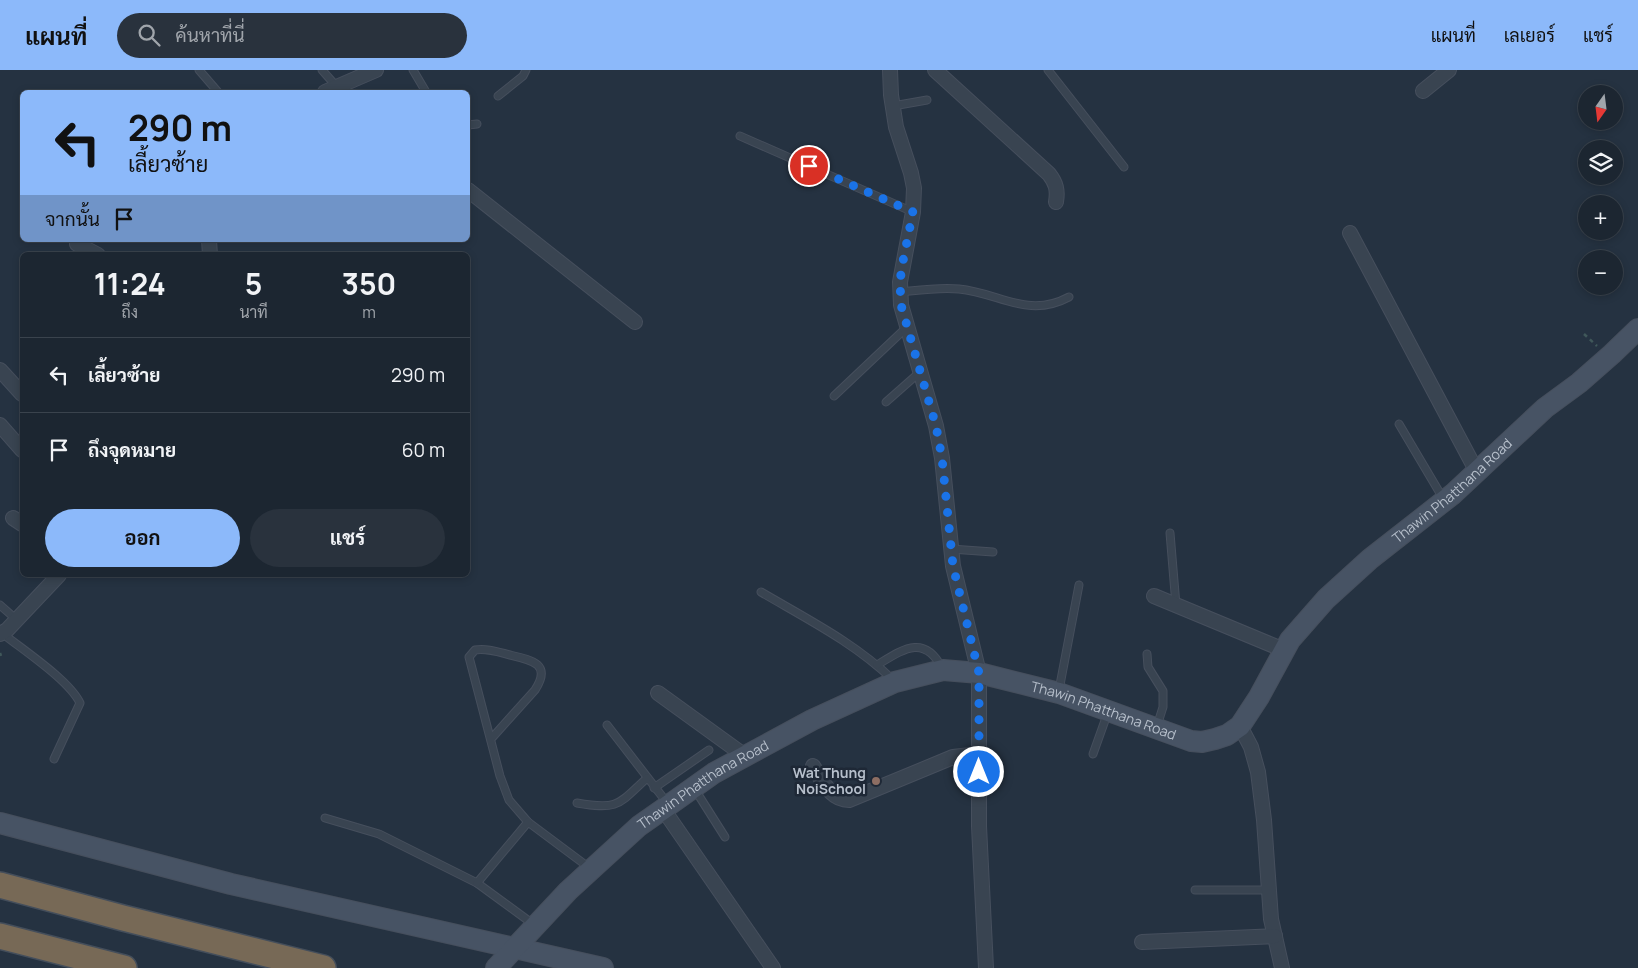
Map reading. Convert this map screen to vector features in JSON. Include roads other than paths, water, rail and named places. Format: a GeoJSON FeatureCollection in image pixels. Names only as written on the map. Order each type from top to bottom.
{"type":"FeatureCollection","features":[{"type":"Feature","properties":{"kind":"highway"},"geometry":{"type":"LineString","coordinates":[[0,885],[323,968]]}},
{"type":"Feature","properties":{"kind":"highway"},"geometry":{"type":"LineString","coordinates":[[0,936],[124,968]]}},
{"type":"Feature","properties":{"kind":"street"},"geometry":{"type":"LineString","coordinates":[[338,90],[376,70]]}},
{"type":"Feature","properties":{"kind":"street"},"geometry":{"type":"LineString","coordinates":[[890,70],[892,106],[896,127],[914,188],[913,212],[902,266],[901,305],[936,426],[942,458],[950,549],[979,673],[979,826],[986,968]]}},
{"type":"Feature","properties":{"kind":"street"},"geometry":{"type":"LineString","coordinates":[[934,70],[1048,174],[1056,184],[1056,202]]}},
{"type":"Feature","properties":{"kind":"street"},"geometry":{"type":"LineString","coordinates":[[1423,91],[1448,70]]}},
{"type":"Feature","properties":{"kind":"street"},"geometry":{"type":"LineString","coordinates":[[470,192],[635,322]]}},
{"type":"Feature","properties":{"kind":"street"},"geometry":{"type":"LineString","coordinates":[[1350,234],[1477,472]]}},
{"type":"Feature","properties":{"kind":"street"},"geometry":{"type":"LineString","coordinates":[[77,244],[92,252]]}},
{"type":"Feature","properties":{"kind":"street","name":"Thawin Phatthana Road"},"geometry":{"type":"LineString","coordinates":[[496,968],[592,869],[639,826],[714,773],[812,720],[895,682],[943,670],[979,673],[1059,693],[1191,740],[1202,742],[1227,735],[1240,726],[1259,697],[1290,640],[1326,599],[1370,559],[1477,472],[1545,408],[1580,383],[1638,329]]}},
{"type":"Feature","properties":{"kind":"street"},"geometry":{"type":"LineString","coordinates":[[0,370],[20,392]]}},
{"type":"Feature","properties":{"kind":"street"},"geometry":{"type":"LineString","coordinates":[[0,425],[20,448]]}},
{"type":"Feature","properties":{"kind":"street"},"geometry":{"type":"LineString","coordinates":[[1,633],[57,577]]}},
{"type":"Feature","properties":{"kind":"street"},"geometry":{"type":"LineString","coordinates":[[1154,596],[1284,650]]}},
{"type":"Feature","properties":{"kind":"street"},"geometry":{"type":"LineString","coordinates":[[658,693],[745,756]]}},
{"type":"Feature","properties":{"kind":"street"},"geometry":{"type":"LineString","coordinates":[[1240,726],[1251,747],[1258,772],[1264,820],[1271,919],[1282,968]]}},
{"type":"Feature","properties":{"kind":"street"},"geometry":{"type":"LineString","coordinates":[[814,766],[834,796],[841,800],[849,800],[953,757],[979,754]]}},
{"type":"Feature","properties":{"kind":"street"},"geometry":{"type":"LineString","coordinates":[[666,807],[773,968]]}},
{"type":"Feature","properties":{"kind":"street"},"geometry":{"type":"LineString","coordinates":[[0,823],[231,884],[603,968]]}},
{"type":"Feature","properties":{"kind":"street"},"geometry":{"type":"LineString","coordinates":[[1142,942],[1275,936]]}},
{"type":"Feature","properties":{"kind":"lane"},"geometry":{"type":"LineString","coordinates":[[200,70],[216,90]]}},
{"type":"Feature","properties":{"kind":"lane"},"geometry":{"type":"LineString","coordinates":[[322,70],[335,90]]}},
{"type":"Feature","properties":{"kind":"lane"},"geometry":{"type":"LineString","coordinates":[[413,70],[425,90]]}},
{"type":"Feature","properties":{"kind":"lane"},"geometry":{"type":"LineString","coordinates":[[498,96],[523,76],[526,70]]}},
{"type":"Feature","properties":{"kind":"lane"},"geometry":{"type":"LineString","coordinates":[[1048,70],[1124,167]]}},
{"type":"Feature","properties":{"kind":"lane"},"geometry":{"type":"LineString","coordinates":[[892,106],[927,100]]}},
{"type":"Feature","properties":{"kind":"lane"},"geometry":{"type":"LineString","coordinates":[[470,125],[477,124]]}},
{"type":"Feature","properties":{"kind":"lane"},"geometry":{"type":"LineString","coordinates":[[740,136],[913,212]]}},
{"type":"Feature","properties":{"kind":"lane"},"geometry":{"type":"LineString","coordinates":[[901,292],[960,289],[1021,305],[1048,306],[1069,297]]}},
{"type":"Feature","properties":{"kind":"lane"},"geometry":{"type":"LineString","coordinates":[[834,396],[907,327]]}},
{"type":"Feature","properties":{"kind":"lane"},"geometry":{"type":"LineString","coordinates":[[886,402],[920,372]]}},
{"type":"Feature","properties":{"kind":"lane"},"geometry":{"type":"LineString","coordinates":[[1399,424],[1444,500]]}},
{"type":"Feature","properties":{"kind":"lane"},"geometry":{"type":"LineString","coordinates":[[1170,533],[1176,605]]}},
{"type":"Feature","properties":{"kind":"lane"},"geometry":{"type":"LineString","coordinates":[[950,549],[993,552]]}},
{"type":"Feature","properties":{"kind":"lane"},"geometry":{"type":"LineString","coordinates":[[1059,693],[1079,584]]}},
{"type":"Feature","properties":{"kind":"lane"},"geometry":{"type":"LineString","coordinates":[[761,592],[854,647],[877,664],[895,682]]}},
{"type":"Feature","properties":{"kind":"lane"},"geometry":{"type":"LineString","coordinates":[[0,605],[16,620]]}},
{"type":"Feature","properties":{"kind":"lane"},"geometry":{"type":"LineString","coordinates":[[1,633],[64,682],[77,696],[80,703],[54,759]]}},
{"type":"Feature","properties":{"kind":"lane"},"geometry":{"type":"LineString","coordinates":[[877,664],[906,648],[917,647],[930,651],[937,658],[943,670]]}},
{"type":"Feature","properties":{"kind":"lane"},"geometry":{"type":"LineString","coordinates":[[491,739],[535,690],[542,674],[540,668],[532,660],[484,649],[475,650],[469,657],[500,776],[509,800],[528,822],[592,869]]}},
{"type":"Feature","properties":{"kind":"lane"},"geometry":{"type":"LineString","coordinates":[[1147,654],[1148,668],[1163,690],[1163,706],[1156,729]]}},
{"type":"Feature","properties":{"kind":"lane"},"geometry":{"type":"LineString","coordinates":[[1093,754],[1108,711]]}},
{"type":"Feature","properties":{"kind":"lane"},"geometry":{"type":"LineString","coordinates":[[607,725],[647,778],[666,807]]}},
{"type":"Feature","properties":{"kind":"lane"},"geometry":{"type":"LineString","coordinates":[[654,788],[710,750]]}},
{"type":"Feature","properties":{"kind":"lane"},"geometry":{"type":"LineString","coordinates":[[577,803],[614,806],[647,778]]}},
{"type":"Feature","properties":{"kind":"lane"},"geometry":{"type":"LineString","coordinates":[[694,787],[725,836]]}},
{"type":"Feature","properties":{"kind":"lane"},"geometry":{"type":"LineString","coordinates":[[325,818],[380,834],[478,883],[536,926]]}},
{"type":"Feature","properties":{"kind":"lane"},"geometry":{"type":"LineString","coordinates":[[478,883],[528,822]]}},
{"type":"Feature","properties":{"kind":"lane"},"geometry":{"type":"LineString","coordinates":[[1195,890],[1269,890]]}},
{"type":"Feature","properties":{"kind":"place","name":"Wat Thung NoiSchool"},"geometry":{"type":"Point","coordinates":[876,781]}}]}
